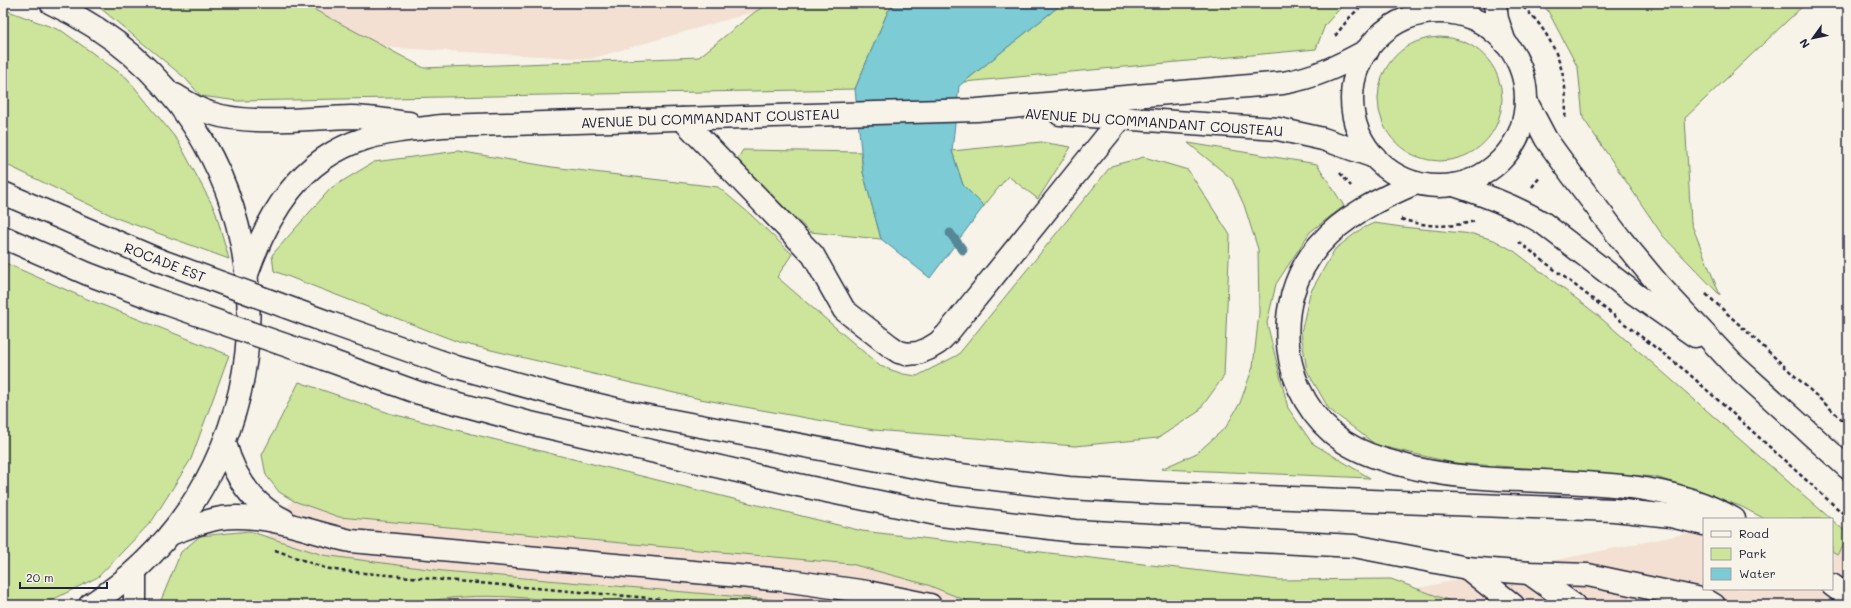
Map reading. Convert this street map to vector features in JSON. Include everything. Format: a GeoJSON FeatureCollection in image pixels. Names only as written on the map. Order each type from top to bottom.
{"type":"FeatureCollection","features":[{"type":"Feature","properties":{"kind":"main road"},"geometry":{"type":"LineString","coordinates":[[51,3],[76,16],[109,37],[138,62],[165,89],[193,126],[223,182],[238,227],[246,274],[249,331],[246,360],[238,402],[225,443],[201,491],[170,534],[135,571],[90,605]]}},
{"type":"Feature","properties":{"kind":"main road"},"geometry":{"type":"LineString","coordinates":[[1407,3],[1387,30],[1368,50],[1356,76],[1353,105],[1360,133],[1375,157],[1398,175],[1416,183],[1438,186],[1454,185],[1480,176],[1495,166],[1508,152],[1521,128],[1526,100]]}},
{"type":"Feature","properties":{"kind":"main road"},"geometry":{"type":"LineString","coordinates":[[1495,3],[1497,19],[1505,42],[1515,57],[1522,74],[1526,100],[1546,139],[1620,238],[1659,284],[1732,363],[1848,468]]}},
{"type":"Feature","properties":{"kind":"main road"},"geometry":{"type":"LineString","coordinates":[[1387,30],[1412,17],[1430,13],[1448,13],[1466,17],[1484,25],[1505,42]]}},
{"type":"Feature","properties":{"kind":"main road","name":"AVENUE DU COMMANDANT COUSTEAU"},"geometry":{"type":"LineString","coordinates":[[246,274],[259,240],[274,212],[297,183],[315,166],[342,148],[364,139],[397,132],[442,126],[977,110],[1283,83],[1308,78],[1331,70],[1368,50]]}},
{"type":"Feature","properties":{"kind":"main road","name":"AVENUE DU COMMANDANT COUSTEAU"},"geometry":{"type":"LineString","coordinates":[[165,89],[196,108],[215,115],[236,118],[257,120],[353,117],[442,126]]}},
{"type":"Feature","properties":{"kind":"main road","name":"AVENUE DU COMMANDANT COUSTEAU"},"geometry":{"type":"LineString","coordinates":[[977,110],[1122,117],[1278,129],[1323,139],[1375,157]]}},
{"type":"Feature","properties":{"kind":"main road"},"geometry":{"type":"LineString","coordinates":[[682,119],[813,255],[844,310],[890,346],[899,352],[907,354],[918,353],[938,343],[947,334],[1122,117]]}},
{"type":"Feature","properties":{"kind":"main road"},"geometry":{"type":"LineString","coordinates":[[1416,183],[1372,204],[1346,220],[1327,236],[1309,258],[1295,287],[1290,300],[1286,330],[1290,365],[1303,396],[1322,424],[1343,442],[1368,455],[1429,472],[1463,477],[1629,486],[1689,499],[1722,511],[1732,518]]}},
{"type":"Feature","properties":{"kind":"main road"},"geometry":{"type":"LineString","coordinates":[[1454,185],[1500,200],[1543,223],[1635,294],[1732,363]]}},
{"type":"Feature","properties":{"kind":"main road","name":"ROCADE EST"},"geometry":{"type":"LineString","coordinates":[[3,193],[159,260],[456,368],[565,397],[646,415],[952,474],[1069,488],[1158,494],[1614,510],[1671,516],[1703,524]]}},
{"type":"Feature","properties":{"kind":"main road"},"geometry":{"type":"LineString","coordinates":[[3,238],[74,268],[164,303],[419,393],[530,423],[798,485],[941,515],[1076,531],[1354,546],[1467,568],[1529,573],[1588,575],[1706,600],[1714,605]]}},
{"type":"Feature","properties":{"kind":"main road"},"geometry":{"type":"LineString","coordinates":[[225,443],[234,470],[245,488],[264,508],[293,526]]}},
{"type":"Feature","properties":{"kind":"main road"},"geometry":{"type":"LineString","coordinates":[[170,534],[207,521],[221,518],[246,517],[293,526],[333,537],[368,543],[782,580],[867,592],[930,605]]}},
{"type":"Feature","properties":{"kind":"main road"},"geometry":{"type":"LineString","coordinates":[[1467,568],[1512,605]]}},
{"type":"Feature","properties":{"kind":"main road"},"geometry":{"type":"LineString","coordinates":[[135,571],[135,605]]}},
{"type":"Feature","properties":{"kind":"main road"},"geometry":{"type":"LineString","coordinates":[[1529,573],[1574,605]]}},
{"type":"Feature","properties":{"kind":"main road"},"geometry":{"type":"LineString","coordinates":[[1833,586],[1848,597]]}},
{"type":"Feature","properties":{"kind":"main road"},"geometry":{"type":"LineString","coordinates":[[867,592],[895,605]]}},
{"type":"Feature","properties":{"kind":"path"},"geometry":{"type":"LineString","coordinates":[[1333,39],[1344,24],[1365,3]]}},
{"type":"Feature","properties":{"kind":"path"},"geometry":{"type":"LineString","coordinates":[[1521,6],[1544,31],[1557,56],[1563,75],[1565,94],[1564,123]]}},
{"type":"Feature","properties":{"kind":"path"},"geometry":{"type":"LineString","coordinates":[[1527,191],[1542,174]]}},
{"type":"Feature","properties":{"kind":"path"},"geometry":{"type":"LineString","coordinates":[[1397,217],[1434,226],[1462,224],[1480,220]]}},
{"type":"Feature","properties":{"kind":"path"},"geometry":{"type":"LineString","coordinates":[[1516,240],[1533,251],[1687,372],[1848,518]]}},
{"type":"Feature","properties":{"kind":"path"},"geometry":{"type":"LineString","coordinates":[[1704,292],[1848,425]]}},
{"type":"Feature","properties":{"kind":"shaded area"},"geometry":{"type":"Polygon","coordinates":[[[228,3],[774,3],[757,11],[590,59],[306,43],[228,3]]]}},
{"type":"Feature","properties":{"kind":"shaded area"},"geometry":{"type":"Polygon","coordinates":[[[327,452],[897,544],[1354,601],[1703,530],[1703,590],[1833,590],[1833,521],[1848,534],[1848,605],[218,605],[327,452]]]}},
{"type":"Feature","properties":{"kind":"green space"},"geometry":{"type":"Polygon","coordinates":[[[94,3],[302,3],[424,68],[699,57],[756,11],[773,3],[898,3],[888,11],[855,89],[238,101],[201,96],[185,78],[94,3]]]}},
{"type":"Feature","properties":{"kind":"green space"},"geometry":{"type":"Polygon","coordinates":[[[1063,3],[1345,3],[1325,25],[1316,49],[964,82],[1063,3]]]}},
{"type":"Feature","properties":{"kind":"green space"},"geometry":{"type":"Polygon","coordinates":[[[1541,3],[1806,3],[1685,118],[1691,223],[1720,295],[1663,236],[1583,118],[1578,68],[1548,11],[1541,3]]]}},
{"type":"Feature","properties":{"kind":"green space"},"geometry":{"type":"Polygon","coordinates":[[[3,9],[62,31],[127,78],[178,141],[215,210],[229,259],[119,219],[3,163],[3,9]]]}},
{"type":"Feature","properties":{"kind":"green space"},"geometry":{"type":"Polygon","coordinates":[[[1440,37],[1464,42],[1484,55],[1497,75],[1502,99],[1497,123],[1484,143],[1464,156],[1440,161],[1416,156],[1396,143],[1383,123],[1378,99],[1383,75],[1396,55],[1416,42],[1440,37]]]}},
{"type":"Feature","properties":{"kind":"green space"},"geometry":{"type":"Polygon","coordinates":[[[1041,142],[1071,147],[1038,199],[1008,176],[984,206],[963,185],[952,151],[1041,142]]]}},
{"type":"Feature","properties":{"kind":"green space"},"geometry":{"type":"Polygon","coordinates":[[[1188,143],[1317,164],[1344,206],[1310,232],[1276,284],[1267,323],[1288,408],[1312,443],[1370,478],[1161,469],[1197,453],[1226,427],[1240,403],[1253,367],[1259,313],[1258,249],[1244,205],[1232,179],[1188,143]]]}},
{"type":"Feature","properties":{"kind":"green space"},"geometry":{"type":"Polygon","coordinates":[[[743,150],[861,152],[863,172],[881,239],[810,232],[736,161],[743,150]]]}},
{"type":"Feature","properties":{"kind":"green space"},"geometry":{"type":"Polygon","coordinates":[[[458,151],[552,167],[718,187],[750,214],[792,254],[777,277],[880,366],[903,374],[917,376],[958,355],[1111,166],[1144,157],[1188,170],[1230,235],[1224,376],[1198,412],[1158,438],[1075,446],[874,430],[700,399],[461,343],[274,271],[272,255],[331,188],[374,162],[458,151]]]}},
{"type":"Feature","properties":{"kind":"green space"},"geometry":{"type":"Polygon","coordinates":[[[1374,223],[1473,234],[1494,240],[1514,251],[1595,313],[1830,518],[1763,518],[1740,506],[1656,477],[1454,463],[1376,445],[1329,409],[1307,371],[1301,333],[1310,293],[1335,249],[1361,229],[1374,223]]]}},
{"type":"Feature","properties":{"kind":"green space"},"geometry":{"type":"Polygon","coordinates":[[[3,262],[87,299],[229,355],[191,459],[152,521],[98,577],[42,605],[3,605],[3,262]]]}},
{"type":"Feature","properties":{"kind":"green space"},"geometry":{"type":"Polygon","coordinates":[[[299,382],[392,414],[862,531],[1279,580],[1391,579],[1461,605],[977,605],[928,585],[851,564],[339,517],[294,501],[279,492],[266,475],[262,455],[299,382]]]}},
{"type":"Feature","properties":{"kind":"green space"},"geometry":{"type":"Polygon","coordinates":[[[1833,521],[1848,534],[1848,540],[1837,555],[1833,553],[1833,521]]]}},
{"type":"Feature","properties":{"kind":"green space"},"geometry":{"type":"Polygon","coordinates":[[[249,531],[323,555],[443,571],[765,599],[809,605],[639,606],[488,596],[438,600],[413,605],[159,605],[181,552],[200,536],[249,531]]]}},
{"type":"Feature","properties":{"kind":"water"},"geometry":{"type":"Polygon","coordinates":[[[898,3],[1063,3],[959,86],[952,151],[963,185],[984,206],[930,278],[881,239],[863,172],[855,89],[888,11],[898,3]]]}},
{"type":"Feature","properties":{"kind":"waterway"},"geometry":{"type":"LineString","coordinates":[[950,233],[963,250]]}}]}
